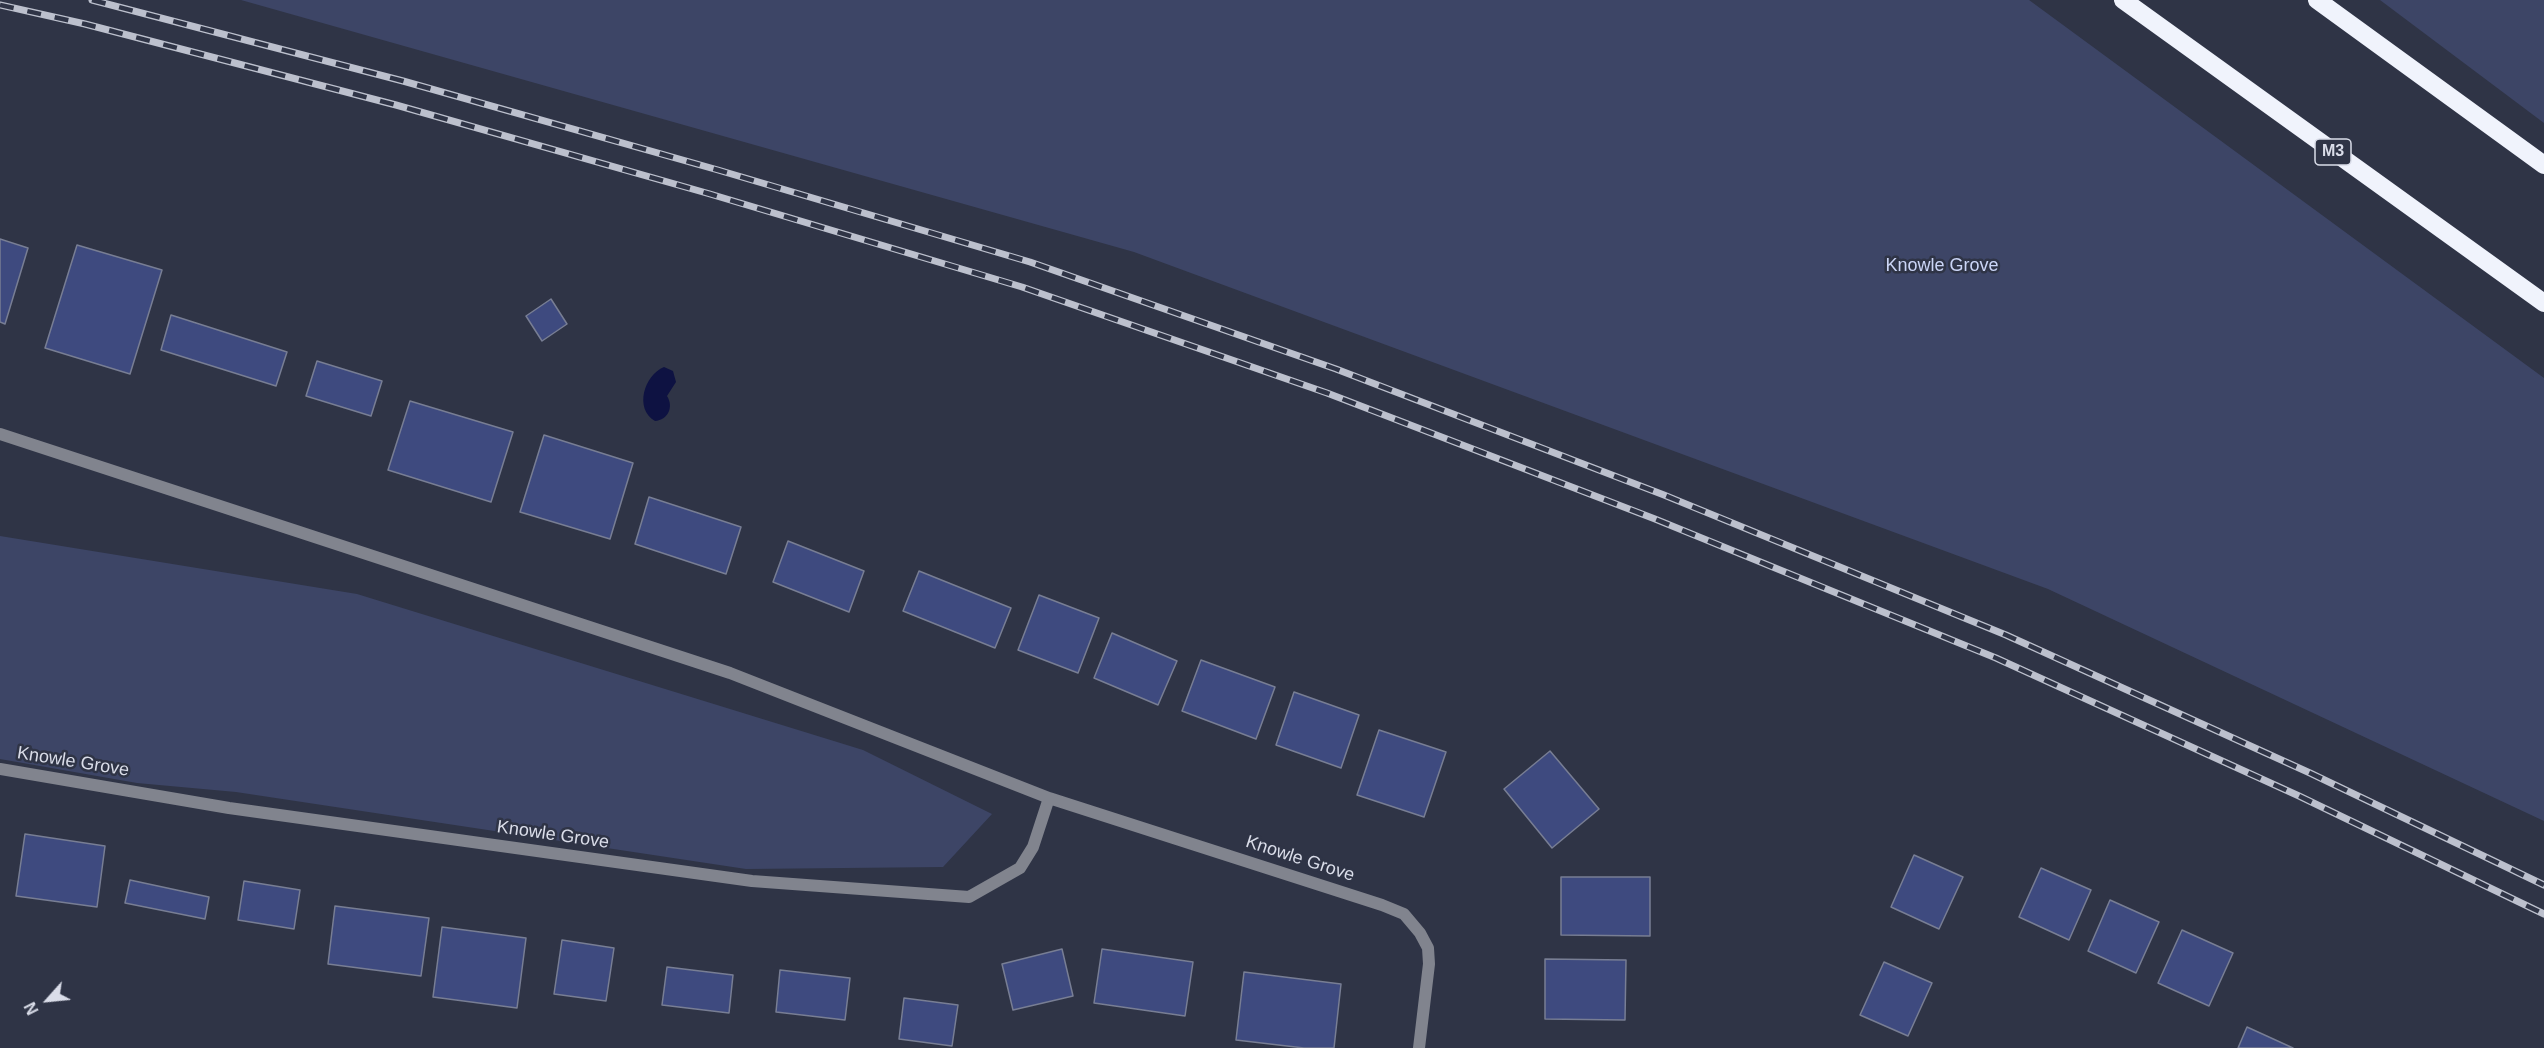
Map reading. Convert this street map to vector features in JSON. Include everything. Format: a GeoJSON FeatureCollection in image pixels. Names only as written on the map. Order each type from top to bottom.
{"type":"FeatureCollection","features":[{"type":"Feature","properties":{"kind":"highway","name":"M3"},"geometry":{"type":"LineString","coordinates":[[2122,0],[2544,303]]}},
{"type":"Feature","properties":{"kind":"highway"},"geometry":{"type":"LineString","coordinates":[[2317,0],[2544,165]]}},
{"type":"Feature","properties":{"kind":"street","name":"Knowle Grove"},"geometry":{"type":"LineString","coordinates":[[0,434],[730,673],[1048,798],[1404,914],[1420,933],[1428,948],[1429,964],[1419,1048]]}},
{"type":"Feature","properties":{"kind":"street","name":"Knowle Grove"},"geometry":{"type":"LineString","coordinates":[[0,769],[229,808],[752,881],[969,897],[1020,868],[1033,847],[1048,798]]}},
{"type":"Feature","properties":{"kind":"green space","name":"Knowle Grove"},"geometry":{"type":"Polygon","coordinates":[[[241,0],[2029,0],[2544,378],[2544,821],[2048,589],[1134,252],[241,0]]]}},
{"type":"Feature","properties":{"kind":"green space"},"geometry":{"type":"Polygon","coordinates":[[[2380,0],[2544,0],[2544,123],[2380,0]]]}},
{"type":"Feature","properties":{"kind":"green space"},"geometry":{"type":"Polygon","coordinates":[[[0,536],[357,594],[863,750],[992,814],[943,867],[746,869],[236,792],[137,783],[0,759],[0,536]]]}},
{"type":"Feature","properties":{"kind":"shaded area"},"geometry":{"type":"Polygon","coordinates":[[[664,367],[673,371],[676,382],[667,396],[670,408],[666,416],[655,421],[645,409],[644,392],[651,377],[664,367]]]}},
{"type":"Feature","properties":{"kind":"building"},"geometry":{"type":"Polygon","coordinates":[[[0,239],[28,248],[5,324],[0,322],[0,239]]]}},
{"type":"Feature","properties":{"kind":"building"},"geometry":{"type":"Polygon","coordinates":[[[77,245],[162,270],[130,374],[45,348],[77,245]]]}},
{"type":"Feature","properties":{"kind":"building"},"geometry":{"type":"Polygon","coordinates":[[[551,299],[567,324],[542,341],[526,316],[551,299]]]}},
{"type":"Feature","properties":{"kind":"building"},"geometry":{"type":"Polygon","coordinates":[[[171,315],[287,352],[276,386],[161,350],[171,315]]]}},
{"type":"Feature","properties":{"kind":"building"},"geometry":{"type":"Polygon","coordinates":[[[317,361],[382,381],[371,416],[306,396],[317,361]]]}},
{"type":"Feature","properties":{"kind":"building"},"geometry":{"type":"Polygon","coordinates":[[[410,401],[513,432],[491,502],[388,470],[410,401]]]}},
{"type":"Feature","properties":{"kind":"building"},"geometry":{"type":"Polygon","coordinates":[[[544,435],[633,463],[610,539],[520,512],[544,435]]]}},
{"type":"Feature","properties":{"kind":"building"},"geometry":{"type":"Polygon","coordinates":[[[649,497],[741,527],[726,574],[635,544],[649,497]]]}},
{"type":"Feature","properties":{"kind":"building"},"geometry":{"type":"Polygon","coordinates":[[[788,541],[864,571],[849,612],[773,582],[788,541]]]}},
{"type":"Feature","properties":{"kind":"building"},"geometry":{"type":"Polygon","coordinates":[[[919,571],[1011,608],[995,648],[903,611],[919,571]]]}},
{"type":"Feature","properties":{"kind":"building"},"geometry":{"type":"Polygon","coordinates":[[[1039,595],[1099,618],[1078,673],[1018,650],[1039,595]]]}},
{"type":"Feature","properties":{"kind":"building"},"geometry":{"type":"Polygon","coordinates":[[[1112,633],[1177,661],[1158,705],[1094,678],[1112,633]]]}},
{"type":"Feature","properties":{"kind":"building"},"geometry":{"type":"Polygon","coordinates":[[[1201,660],[1275,687],[1256,739],[1182,711],[1201,660]]]}},
{"type":"Feature","properties":{"kind":"building"},"geometry":{"type":"Polygon","coordinates":[[[1294,692],[1359,715],[1341,768],[1276,745],[1294,692]]]}},
{"type":"Feature","properties":{"kind":"building"},"geometry":{"type":"Polygon","coordinates":[[[1379,730],[1446,752],[1424,817],[1357,795],[1379,730]]]}},
{"type":"Feature","properties":{"kind":"building"},"geometry":{"type":"Polygon","coordinates":[[[1550,751],[1599,809],[1552,848],[1504,789],[1550,751]]]}},
{"type":"Feature","properties":{"kind":"building"},"geometry":{"type":"Polygon","coordinates":[[[25,834],[105,846],[97,907],[16,896],[25,834]]]}},
{"type":"Feature","properties":{"kind":"building"},"geometry":{"type":"Polygon","coordinates":[[[1914,855],[1963,877],[1939,929],[1891,907],[1914,855]]]}},
{"type":"Feature","properties":{"kind":"building"},"geometry":{"type":"Polygon","coordinates":[[[2041,868],[2091,890],[2069,940],[2019,917],[2041,868]]]}},
{"type":"Feature","properties":{"kind":"building"},"geometry":{"type":"Polygon","coordinates":[[[1561,877],[1650,877],[1650,936],[1561,935],[1561,877]]]}},
{"type":"Feature","properties":{"kind":"building"},"geometry":{"type":"Polygon","coordinates":[[[130,880],[209,897],[205,919],[125,903],[130,880]]]}},
{"type":"Feature","properties":{"kind":"building"},"geometry":{"type":"Polygon","coordinates":[[[244,881],[300,890],[294,929],[238,920],[244,881]]]}},
{"type":"Feature","properties":{"kind":"building"},"geometry":{"type":"Polygon","coordinates":[[[2110,900],[2159,922],[2136,973],[2088,951],[2110,900]]]}},
{"type":"Feature","properties":{"kind":"building"},"geometry":{"type":"Polygon","coordinates":[[[335,906],[429,918],[421,976],[328,964],[335,906]]]}},
{"type":"Feature","properties":{"kind":"building"},"geometry":{"type":"Polygon","coordinates":[[[442,927],[526,938],[517,1008],[433,997],[442,927]]]}},
{"type":"Feature","properties":{"kind":"building"},"geometry":{"type":"Polygon","coordinates":[[[2182,930],[2233,953],[2209,1006],[2158,983],[2182,930]]]}},
{"type":"Feature","properties":{"kind":"building"},"geometry":{"type":"Polygon","coordinates":[[[562,940],[614,948],[606,1001],[554,994],[562,940]]]}},
{"type":"Feature","properties":{"kind":"building"},"geometry":{"type":"Polygon","coordinates":[[[1062,949],[1073,996],[1013,1010],[1002,964],[1062,949]]]}},
{"type":"Feature","properties":{"kind":"building"},"geometry":{"type":"Polygon","coordinates":[[[1102,949],[1193,962],[1185,1016],[1094,1003],[1102,949]]]}},
{"type":"Feature","properties":{"kind":"building"},"geometry":{"type":"Polygon","coordinates":[[[1545,959],[1626,960],[1625,1020],[1545,1019],[1545,959]]]}},
{"type":"Feature","properties":{"kind":"building"},"geometry":{"type":"Polygon","coordinates":[[[1884,962],[1932,983],[1908,1036],[1860,1015],[1884,962]]]}},
{"type":"Feature","properties":{"kind":"building"},"geometry":{"type":"Polygon","coordinates":[[[667,967],[733,975],[729,1013],[662,1005],[667,967]]]}},
{"type":"Feature","properties":{"kind":"building"},"geometry":{"type":"Polygon","coordinates":[[[780,970],[850,978],[845,1020],[776,1012],[780,970]]]}},
{"type":"Feature","properties":{"kind":"building"},"geometry":{"type":"Polygon","coordinates":[[[1244,972],[1341,984],[1334,1048],[1304,1048],[1236,1040],[1244,972]]]}},
{"type":"Feature","properties":{"kind":"building"},"geometry":{"type":"Polygon","coordinates":[[[904,998],[958,1005],[952,1046],[899,1039],[904,998]]]}},
{"type":"Feature","properties":{"kind":"building"},"geometry":{"type":"Polygon","coordinates":[[[2247,1027],[2293,1048],[2238,1048],[2247,1027]]]}},
{"type":"Feature","properties":{"kind":"railway"},"geometry":{"type":"LineString","coordinates":[[92,0],[403,81],[718,170],[1030,262],[1336,369],[1664,495],[2006,635],[2310,773],[2544,885]]}},
{"type":"Feature","properties":{"kind":"railway"},"geometry":{"type":"LineString","coordinates":[[0,5],[85,24],[396,105],[710,194],[1022,287],[1327,393],[1655,519],[1996,658],[2299,796],[2544,914]]}}]}
